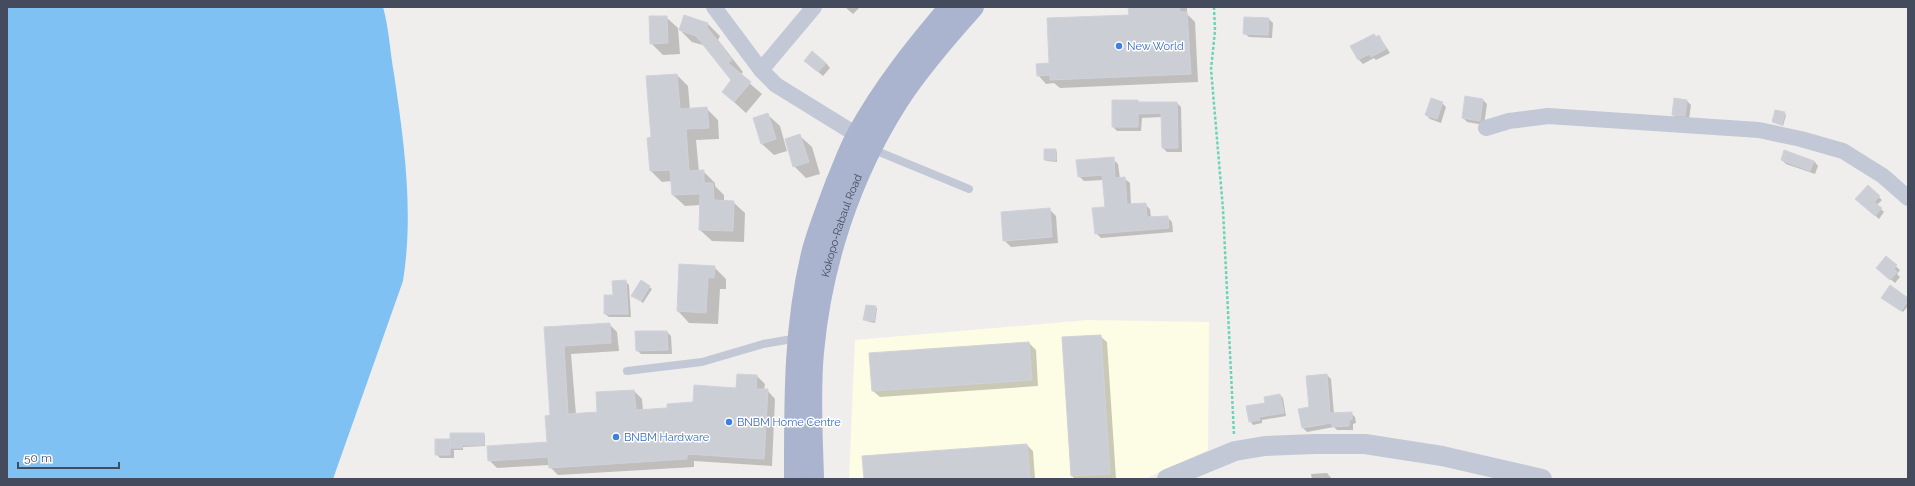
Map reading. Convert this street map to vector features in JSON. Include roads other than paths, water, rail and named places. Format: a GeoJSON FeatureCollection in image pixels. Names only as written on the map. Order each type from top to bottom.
{"type":"FeatureCollection","features":[{"type":"Feature","properties":{"kind":"main road","name":"Kokopo-Rabaul Road"},"geometry":{"type":"LineString","coordinates":[[796,479],[795,409],[799,338],[803,301],[813,250],[826,212],[864,142],[884,91],[912,52],[950,7]]}},
{"type":"Feature","properties":{"kind":"main road","name":"Kokopo-Rabaul Road"},"geometry":{"type":"LineString","coordinates":[[813,479],[813,353],[819,308],[830,258],[841,219],[856,180],[864,142],[902,96],[924,65],[973,7]]}},
{"type":"Feature","properties":{"kind":"street"},"geometry":{"type":"LineString","coordinates":[[714,7],[761,70],[776,85],[864,142]]}},
{"type":"Feature","properties":{"kind":"street"},"geometry":{"type":"LineString","coordinates":[[761,70],[814,7]]}},
{"type":"Feature","properties":{"kind":"street"},"geometry":{"type":"LineString","coordinates":[[1486,128],[1509,121],[1548,116],[1759,130],[1801,139],[1843,151],[1884,176],[1908,198]]}},
{"type":"Feature","properties":{"kind":"street"},"geometry":{"type":"LineString","coordinates":[[1167,479],[1235,451],[1265,446],[1365,444],[1442,456],[1542,479]]}},
{"type":"Feature","properties":{"kind":"lane"},"geometry":{"type":"LineString","coordinates":[[864,142],[968,189]]}},
{"type":"Feature","properties":{"kind":"lane"},"geometry":{"type":"LineString","coordinates":[[627,371],[702,362],[763,344],[799,338]]}},
{"type":"Feature","properties":{"kind":"water"},"geometry":{"type":"Polygon","coordinates":[[[7,7],[383,7],[388,32],[404,151],[408,203],[406,255],[403,281],[333,479],[7,479],[7,7]]]}},
{"type":"Feature","properties":{"kind":"place","name":"New World"},"geometry":{"type":"Point","coordinates":[1119,46]}},
{"type":"Feature","properties":{"kind":"place","name":"BNBM Home Centre"},"geometry":{"type":"Point","coordinates":[729,422]}},
{"type":"Feature","properties":{"kind":"place","name":"BNBM Hardware"},"geometry":{"type":"Point","coordinates":[616,437]}}]}
